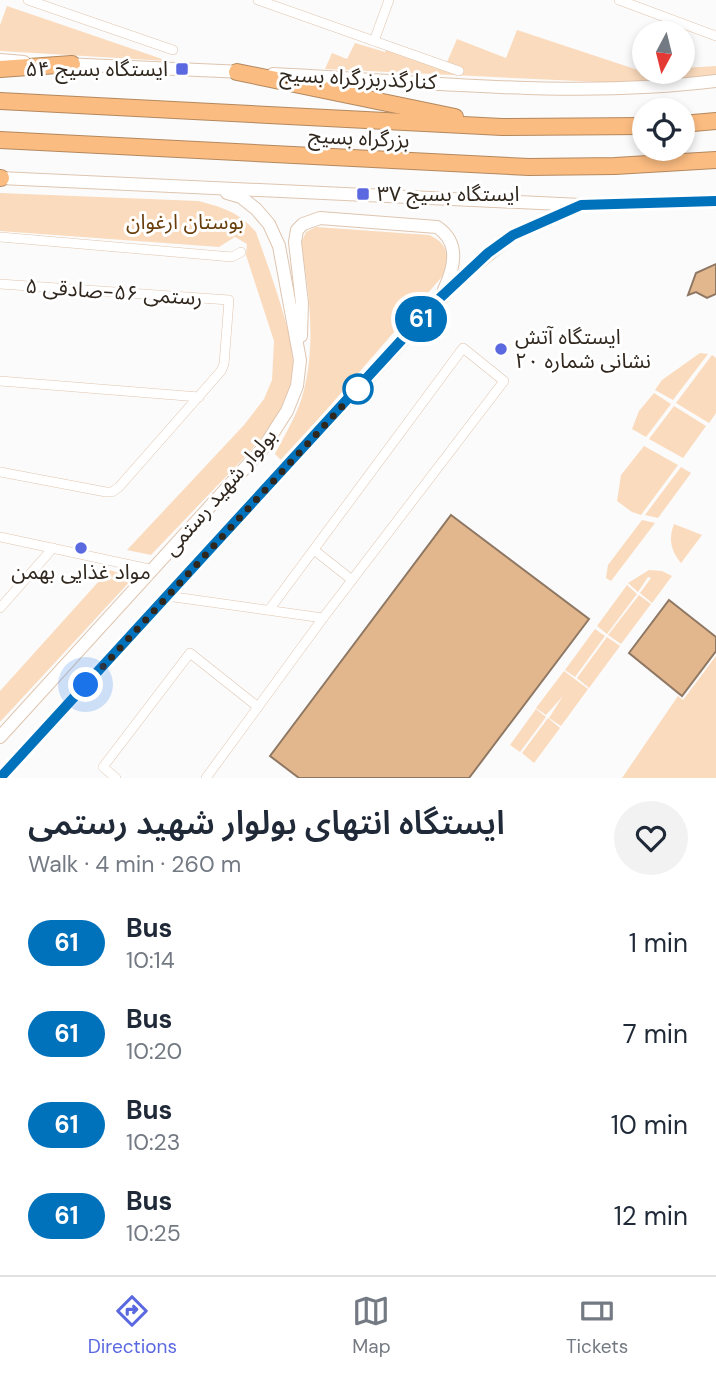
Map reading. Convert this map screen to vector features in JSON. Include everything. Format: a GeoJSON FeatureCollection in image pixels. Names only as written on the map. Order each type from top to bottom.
{"type":"FeatureCollection","features":[{"type":"Feature","properties":{"kind":"highway"},"geometry":{"type":"LineString","coordinates":[[0,69],[72,64]]}},
{"type":"Feature","properties":{"kind":"highway"},"geometry":{"type":"LineString","coordinates":[[237,72],[502,127]]}},
{"type":"Feature","properties":{"kind":"highway","name":"بزرگراه بسیج"},"geometry":{"type":"LineString","coordinates":[[0,101],[502,127],[632,126]]}},
{"type":"Feature","properties":{"kind":"highway"},"geometry":{"type":"LineString","coordinates":[[695,123],[716,121]]}},
{"type":"Feature","properties":{"kind":"highway","name":"بزرگراه بسیج"},"geometry":{"type":"LineString","coordinates":[[0,140],[528,167],[615,166],[716,160]]}},
{"type":"Feature","properties":{"kind":"main road","name":"کنارگذربزرگراه بسیج"},"geometry":{"type":"LineString","coordinates":[[0,60],[580,89],[665,88],[716,81]]}},
{"type":"Feature","properties":{"kind":"main road"},"geometry":{"type":"LineString","coordinates":[[0,178],[581,205],[716,201]]}},
{"type":"Feature","properties":{"kind":"main road","name":"بولوار شهید رستمی"},"geometry":{"type":"LineString","coordinates":[[0,737],[264,447],[288,411],[297,386],[300,360],[279,246],[269,224],[256,209],[241,197],[209,188]]}},
{"type":"Feature","properties":{"kind":"main road","name":"بولوار شهید رستمی"},"geometry":{"type":"LineString","coordinates":[[0,778],[441,297],[479,261],[513,235],[581,205]]}},
{"type":"Feature","properties":{"kind":"main road"},"geometry":{"type":"LineString","coordinates":[[300,360],[302,303],[295,242],[297,230],[311,220],[320,218],[437,227],[448,238],[454,255],[453,268],[441,297]]}},
{"type":"Feature","properties":{"kind":"street"},"geometry":{"type":"LineString","coordinates":[[28,0],[173,50]]}},
{"type":"Feature","properties":{"kind":"street"},"geometry":{"type":"LineString","coordinates":[[258,0],[459,71]]}},
{"type":"Feature","properties":{"kind":"street"},"geometry":{"type":"LineString","coordinates":[[374,41],[389,0]]}},
{"type":"Feature","properties":{"kind":"street"},"geometry":{"type":"LineString","coordinates":[[619,0],[716,36]]}},
{"type":"Feature","properties":{"kind":"street"},"geometry":{"type":"LineString","coordinates":[[0,237],[232,257],[241,252]]}},
{"type":"Feature","properties":{"kind":"street","name":"رستمی ۵۶-صادقی ۵"},"geometry":{"type":"LineString","coordinates":[[0,284],[229,300],[224,364],[218,377],[200,397]]}},
{"type":"Feature","properties":{"kind":"street"},"geometry":{"type":"LineString","coordinates":[[206,778],[323,618],[504,381],[463,348],[269,610]]}},
{"type":"Feature","properties":{"kind":"street"},"geometry":{"type":"LineString","coordinates":[[0,382],[200,397]]}},
{"type":"Feature","properties":{"kind":"street"},"geometry":{"type":"LineString","coordinates":[[0,471],[112,492],[200,397]]}},
{"type":"Feature","properties":{"kind":"street"},"geometry":{"type":"LineString","coordinates":[[0,537],[154,570]]}},
{"type":"Feature","properties":{"kind":"street"},"geometry":{"type":"LineString","coordinates":[[2,602],[53,548]]}},
{"type":"Feature","properties":{"kind":"street"},"geometry":{"type":"LineString","coordinates":[[314,550],[352,580]]}},
{"type":"Feature","properties":{"kind":"street"},"geometry":{"type":"LineString","coordinates":[[167,596],[323,618]]}},
{"type":"Feature","properties":{"kind":"street"},"geometry":{"type":"LineString","coordinates":[[116,778],[103,766],[190,653],[258,707]]}},
{"type":"Feature","properties":{"kind":"green space"},"geometry":{"type":"Polygon","coordinates":[[[7,6],[168,61],[0,51],[0,25],[7,6]]]}},
{"type":"Feature","properties":{"kind":"green space"},"geometry":{"type":"Polygon","coordinates":[[[517,30],[632,68],[632,83],[325,69],[332,53],[347,59],[355,43],[385,52],[391,42],[447,62],[457,39],[506,58],[517,30]]]}},
{"type":"Feature","properties":{"kind":"green space"},"geometry":{"type":"Polygon","coordinates":[[[716,66],[716,77],[695,80],[695,67],[716,66]]]}},
{"type":"Feature","properties":{"kind":"green space","name":"بوستان ارغوان"},"geometry":{"type":"Polygon","coordinates":[[[0,193],[198,201],[230,211],[256,232],[290,340],[293,371],[289,388],[283,405],[263,436],[151,555],[127,550],[244,425],[264,399],[272,380],[274,341],[246,255],[247,244],[235,237],[219,247],[0,231],[0,193]]]}},
{"type":"Feature","properties":{"kind":"green space"},"geometry":{"type":"Polygon","coordinates":[[[316,227],[429,235],[440,241],[445,249],[447,271],[282,461],[275,454],[299,406],[308,372],[310,316],[301,243],[306,232],[316,227]]]}},
{"type":"Feature","properties":{"kind":"green space"},"geometry":{"type":"Polygon","coordinates":[[[700,353],[708,354],[673,400],[655,390],[662,380],[700,353]]]}},
{"type":"Feature","properties":{"kind":"green space"},"geometry":{"type":"Polygon","coordinates":[[[712,355],[716,358],[716,413],[709,423],[676,403],[712,355]]]}},
{"type":"Feature","properties":{"kind":"green space"},"geometry":{"type":"Polygon","coordinates":[[[654,393],[671,404],[646,437],[632,429],[639,411],[654,393]]]}},
{"type":"Feature","properties":{"kind":"green space"},"geometry":{"type":"Polygon","coordinates":[[[674,406],[706,426],[683,458],[649,439],[674,406]]]}},
{"type":"Feature","properties":{"kind":"green space"},"geometry":{"type":"Polygon","coordinates":[[[644,446],[678,465],[641,515],[617,501],[621,475],[644,446]]]}},
{"type":"Feature","properties":{"kind":"green space"},"geometry":{"type":"Polygon","coordinates":[[[681,467],[691,473],[658,518],[645,515],[681,467]]]}},
{"type":"Feature","properties":{"kind":"green space"},"geometry":{"type":"Polygon","coordinates":[[[642,520],[655,523],[611,581],[606,578],[608,565],[642,520]]]}},
{"type":"Feature","properties":{"kind":"green space"},"geometry":{"type":"Polygon","coordinates":[[[674,524],[702,535],[681,563],[672,545],[674,524]]]}},
{"type":"Feature","properties":{"kind":"green space"},"geometry":{"type":"Polygon","coordinates":[[[109,570],[134,577],[0,722],[0,691],[109,570]]]}},
{"type":"Feature","properties":{"kind":"green space"},"geometry":{"type":"Polygon","coordinates":[[[649,570],[662,571],[672,576],[652,603],[640,593],[651,578],[648,577],[638,592],[628,583],[649,570]]]}},
{"type":"Feature","properties":{"kind":"green space"},"geometry":{"type":"Polygon","coordinates":[[[627,585],[637,594],[607,634],[597,626],[627,585]]]}},
{"type":"Feature","properties":{"kind":"green space"},"geometry":{"type":"Polygon","coordinates":[[[639,595],[651,604],[621,644],[608,635],[639,595]]]}},
{"type":"Feature","properties":{"kind":"green space"},"geometry":{"type":"Polygon","coordinates":[[[595,629],[605,636],[575,677],[565,670],[595,629]]]}},
{"type":"Feature","properties":{"kind":"green space"},"geometry":{"type":"Polygon","coordinates":[[[607,637],[620,646],[589,688],[577,678],[607,637]]]}},
{"type":"Feature","properties":{"kind":"green space"},"geometry":{"type":"Polygon","coordinates":[[[716,656],[716,778],[622,778],[678,696],[683,700],[716,656]]]}},
{"type":"Feature","properties":{"kind":"green space"},"geometry":{"type":"Polygon","coordinates":[[[564,671],[588,689],[561,726],[549,718],[563,696],[546,715],[536,708],[564,671]]]}},
{"type":"Feature","properties":{"kind":"green space"},"geometry":{"type":"Polygon","coordinates":[[[536,709],[546,717],[520,752],[510,745],[536,709]]]}},
{"type":"Feature","properties":{"kind":"green space"},"geometry":{"type":"Polygon","coordinates":[[[548,718],[560,728],[534,763],[522,753],[548,718]]]}},
{"type":"Feature","properties":{"kind":"building"},"geometry":{"type":"Polygon","coordinates":[[[716,264],[716,294],[707,298],[696,292],[688,295],[696,273],[716,264]]]}},
{"type":"Feature","properties":{"kind":"building"},"geometry":{"type":"Polygon","coordinates":[[[451,515],[589,619],[469,778],[299,778],[270,756],[451,515]]]}},
{"type":"Feature","properties":{"kind":"building"},"geometry":{"type":"Polygon","coordinates":[[[669,600],[716,637],[716,651],[682,696],[629,653],[669,600]]]}},
{"type":"Feature","properties":{"kind":"bus line","name":"61"},"geometry":{"type":"LineString","coordinates":[[0,778],[441,297],[488,253],[534,223],[581,205],[716,201]]}},
{"type":"Feature","properties":{"kind":"place","name":"ایستگاه بسیج ۵۴"},"geometry":{"type":"Point","coordinates":[182,69]}},
{"type":"Feature","properties":{"kind":"place","name":"ایستگاه بسیج ۳۷"},"geometry":{"type":"Point","coordinates":[363,194]}},
{"type":"Feature","properties":{"kind":"place","name":"ایستگاه آتش نشانی شماره ۲۰"},"geometry":{"type":"Point","coordinates":[501,349]}},
{"type":"Feature","properties":{"kind":"place","name":"مواد غذایی بهمن"},"geometry":{"type":"Point","coordinates":[81,548]}},
{"type":"Feature","properties":{"kind":"route"},"geometry":{"type":"LineString","coordinates":[[86,685],[358,389]]}}]}
